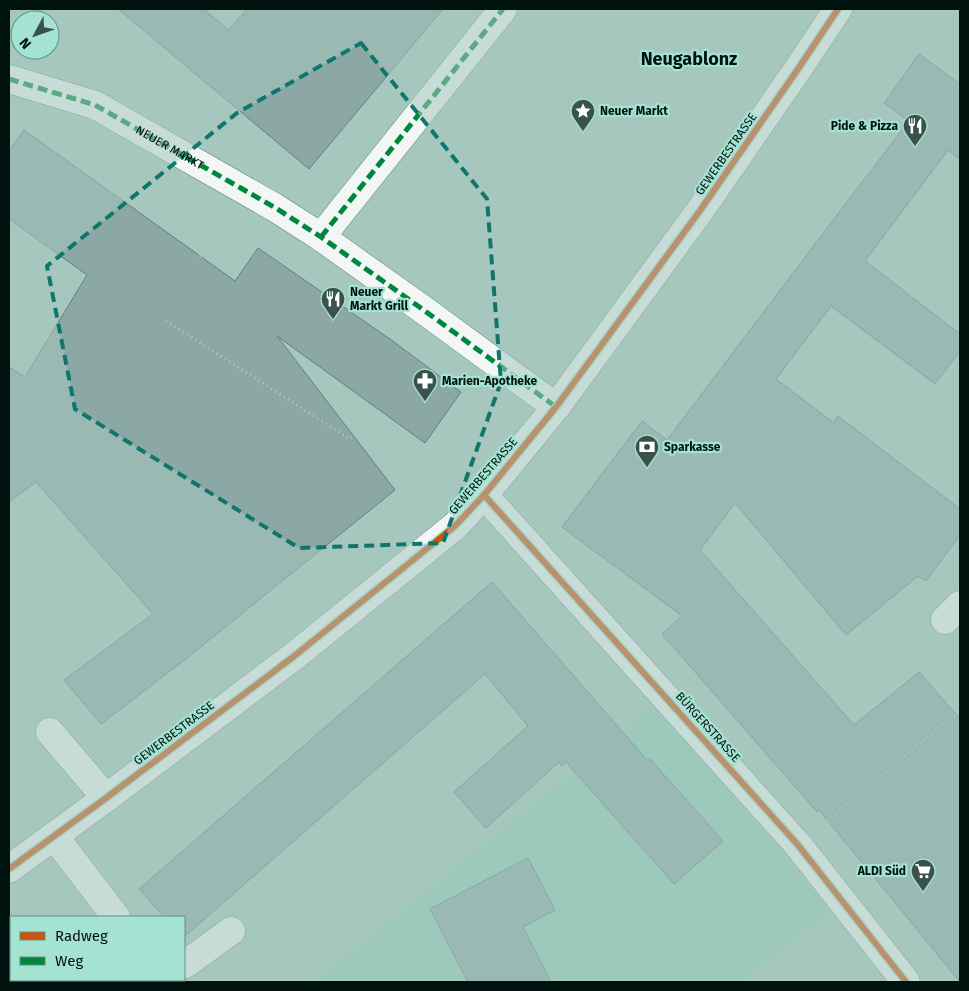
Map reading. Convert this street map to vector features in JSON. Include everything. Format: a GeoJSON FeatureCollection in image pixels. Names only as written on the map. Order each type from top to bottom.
{"type":"FeatureCollection","features":[{"type":"Feature","properties":{"kind":"street"},"geometry":{"type":"LineString","coordinates":[[321,237],[503,9]]}},
{"type":"Feature","properties":{"kind":"street","name":"GEWERBESTRASSE"},"geometry":{"type":"LineString","coordinates":[[9,869],[300,652],[455,526],[484,495],[556,407],[699,212],[838,9]]}},
{"type":"Feature","properties":{"kind":"street","name":"NEUER MARKT"},"geometry":{"type":"LineString","coordinates":[[9,79],[95,105],[244,190],[321,237],[425,310],[556,407]]}},
{"type":"Feature","properties":{"kind":"street","name":"BÜRGERSTRASSE"},"geometry":{"type":"LineString","coordinates":[[484,495],[798,845],[906,982]]}},
{"type":"Feature","properties":{"kind":"street"},"geometry":{"type":"LineString","coordinates":[[50,732],[106,798]]}},
{"type":"Feature","properties":{"kind":"street"},"geometry":{"type":"LineString","coordinates":[[54,836],[115,916]]}},
{"type":"Feature","properties":{"kind":"street"},"geometry":{"type":"LineString","coordinates":[[185,964],[231,931]]}},
{"type":"Feature","properties":{"kind":"path"},"geometry":{"type":"LineString","coordinates":[[595,354],[640,377],[877,60],[822,34]]}},
{"type":"Feature","properties":{"kind":"path"},"geometry":{"type":"LineString","coordinates":[[200,256],[207,244]]}},
{"type":"Feature","properties":{"kind":"path"},"geometry":{"type":"LineString","coordinates":[[166,320],[350,439],[366,431],[371,438]]}},
{"type":"Feature","properties":{"kind":"path"},"geometry":{"type":"LineString","coordinates":[[386,454],[455,526]]}},
{"type":"Feature","properties":{"kind":"path"},"geometry":{"type":"LineString","coordinates":[[42,491],[33,506],[60,554]]}},
{"type":"Feature","properties":{"kind":"path"},"geometry":{"type":"LineString","coordinates":[[798,845],[960,710]]}},
{"type":"Feature","properties":{"kind":"highlighted area"},"geometry":{"type":"Polygon","coordinates":[[[361,43],[487,199],[501,382],[443,543],[299,548],[75,409],[47,266],[237,113],[361,43]]]}},
{"type":"Feature","properties":{"kind":"shaded area"},"geometry":{"type":"Polygon","coordinates":[[[657,704],[830,911],[742,982],[314,982],[657,704]]]}},
{"type":"Feature","properties":{"kind":"building"},"geometry":{"type":"Polygon","coordinates":[[[118,9],[203,9],[229,30],[247,9],[443,9],[309,169],[118,9]]]}},
{"type":"Feature","properties":{"kind":"building"},"geometry":{"type":"Polygon","coordinates":[[[919,54],[960,84],[960,159],[948,150],[865,261],[960,334],[960,351],[935,384],[831,306],[776,379],[834,423],[838,416],[960,509],[960,535],[926,581],[918,576],[846,635],[735,503],[700,550],[854,725],[919,672],[960,719],[960,982],[819,810],[817,812],[662,634],[682,616],[562,527],[642,421],[667,440],[909,121],[884,103],[919,54]]]}},
{"type":"Feature","properties":{"kind":"building"},"geometry":{"type":"Polygon","coordinates":[[[24,130],[235,281],[258,248],[390,339],[461,392],[425,443],[277,336],[395,490],[182,662],[101,724],[64,680],[153,614],[36,482],[9,502],[9,367],[25,377],[87,275],[9,219],[9,151],[24,130]]]}},
{"type":"Feature","properties":{"kind":"building"},"geometry":{"type":"Polygon","coordinates":[[[492,582],[648,761],[650,759],[723,841],[674,884],[566,762],[562,766],[559,762],[486,828],[454,792],[528,726],[485,674],[185,936],[185,916],[163,916],[139,889],[492,582]]]}},
{"type":"Feature","properties":{"kind":"building"},"geometry":{"type":"Polygon","coordinates":[[[528,858],[555,910],[523,927],[551,982],[468,982],[430,909],[528,858]]]}},
{"type":"Feature","properties":{"kind":"marked path"},"geometry":{"type":"LineString","coordinates":[[321,237],[503,9]]}},
{"type":"Feature","properties":{"kind":"marked path"},"geometry":{"type":"LineString","coordinates":[[9,79],[95,105],[274,207],[321,237],[556,407]]}},
{"type":"Feature","properties":{"kind":"cycle path"},"geometry":{"type":"LineString","coordinates":[[9,869],[293,657],[455,526],[484,495],[556,407],[699,212],[838,9]]}},
{"type":"Feature","properties":{"kind":"cycle path"},"geometry":{"type":"LineString","coordinates":[[484,495],[798,845],[906,982]]}},
{"type":"Feature","properties":{"kind":"place","name":"Neuer Markt"},"geometry":{"type":"Point","coordinates":[583,132]}},
{"type":"Feature","properties":{"kind":"place","name":"Pide & Pizza"},"geometry":{"type":"Point","coordinates":[915,147]}},
{"type":"Feature","properties":{"kind":"place","name":"Neuer Markt Grill"},"geometry":{"type":"Point","coordinates":[333,320]}},
{"type":"Feature","properties":{"kind":"place","name":"Marien-Apotheke"},"geometry":{"type":"Point","coordinates":[425,402]}},
{"type":"Feature","properties":{"kind":"place","name":"Sparkasse"},"geometry":{"type":"Point","coordinates":[647,468]}},
{"type":"Feature","properties":{"kind":"place","name":"ALDI Süd"},"geometry":{"type":"Point","coordinates":[923,892]}},
{"type":"Feature","properties":{"kind":"district","name":"Neugablonz"},"geometry":{"type":"Point","coordinates":[689,59]}}]}
